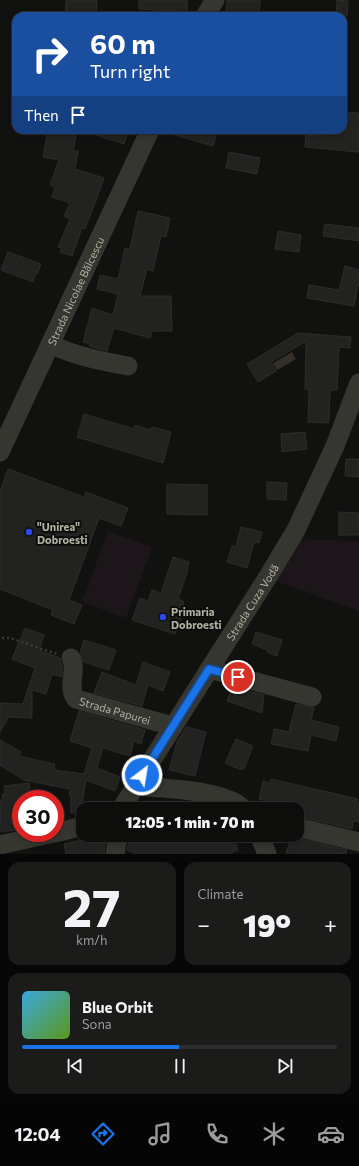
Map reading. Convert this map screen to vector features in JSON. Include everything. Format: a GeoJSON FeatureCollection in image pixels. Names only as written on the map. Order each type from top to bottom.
{"type":"FeatureCollection","features":[{"type":"Feature","properties":{"kind":"street"},"geometry":{"type":"LineString","coordinates":[[208,12],[215,0]]}},
{"type":"Feature","properties":{"kind":"street","name":"Strada Nicolae Bălcescu"},"geometry":{"type":"LineString","coordinates":[[0,452],[148,134]]}},
{"type":"Feature","properties":{"kind":"street"},"geometry":{"type":"LineString","coordinates":[[50,344],[63,350],[92,359],[128,366]]}},
{"type":"Feature","properties":{"kind":"street","name":"Strada Cuza Vodă"},"geometry":{"type":"LineString","coordinates":[[126,802],[296,530],[333,452],[359,383]]}},
{"type":"Feature","properties":{"kind":"street","name":"Strada Papurei"},"geometry":{"type":"LineString","coordinates":[[71,658],[73,666],[71,690],[72,695],[76,699],[172,726]]}},
{"type":"Feature","properties":{"kind":"street"},"geometry":{"type":"LineString","coordinates":[[209,669],[312,697]]}},
{"type":"Feature","properties":{"kind":"street"},"geometry":{"type":"LineString","coordinates":[[136,786],[215,794],[234,802]]}},
{"type":"Feature","properties":{"kind":"street"},"geometry":{"type":"LineString","coordinates":[[64,831],[76,828]]}},
{"type":"Feature","properties":{"kind":"street"},"geometry":{"type":"LineString","coordinates":[[304,828],[359,842]]}},
{"type":"Feature","properties":{"kind":"street"},"geometry":{"type":"LineString","coordinates":[[0,845],[14,842]]}},
{"type":"Feature","properties":{"kind":"street"},"geometry":{"type":"LineString","coordinates":[[115,854],[117,842]]}},
{"type":"Feature","properties":{"kind":"street"},"geometry":{"type":"LineString","coordinates":[[262,842],[267,854]]}},
{"type":"Feature","properties":{"kind":"path"},"geometry":{"type":"LineString","coordinates":[[2,638],[10,638],[71,658]]}},
{"type":"Feature","properties":{"kind":"shaded area"},"geometry":{"type":"Polygon","coordinates":[[[292,352],[296,359],[277,370],[273,363],[292,352]]]}},
{"type":"Feature","properties":{"kind":"shaded area"},"geometry":{"type":"Polygon","coordinates":[[[108,531],[152,547],[126,618],[82,602],[108,531]]]}},
{"type":"Feature","properties":{"kind":"shaded area"},"geometry":{"type":"Polygon","coordinates":[[[300,539],[359,541],[359,611],[275,581],[300,539]]]}},
{"type":"Feature","properties":{"kind":"building"},"geometry":{"type":"Polygon","coordinates":[[[66,0],[97,0],[96,12],[65,12],[66,0]]]}},
{"type":"Feature","properties":{"kind":"building"},"geometry":{"type":"Polygon","coordinates":[[[139,0],[187,0],[187,12],[139,9],[139,0]]]}},
{"type":"Feature","properties":{"kind":"building"},"geometry":{"type":"Polygon","coordinates":[[[227,0],[260,0],[259,12],[226,12],[227,0]]]}},
{"type":"Feature","properties":{"kind":"building"},"geometry":{"type":"Polygon","coordinates":[[[337,0],[348,1],[347,16],[347,12],[336,12],[337,0]]]}},
{"type":"Feature","properties":{"kind":"building"},"geometry":{"type":"Polygon","coordinates":[[[347,112],[359,113],[359,152],[305,147],[306,135],[323,136],[323,134],[347,134],[347,112]]]}},
{"type":"Feature","properties":{"kind":"building"},"geometry":{"type":"Polygon","coordinates":[[[47,134],[76,134],[73,151],[78,151],[75,169],[104,178],[85,229],[82,228],[72,256],[60,252],[62,248],[58,247],[70,219],[64,216],[70,203],[52,197],[55,187],[50,185],[59,160],[43,157],[47,134]]]}},
{"type":"Feature","properties":{"kind":"building"},"geometry":{"type":"Polygon","coordinates":[[[93,134],[128,134],[124,144],[93,134]]]}},
{"type":"Feature","properties":{"kind":"building"},"geometry":{"type":"Polygon","coordinates":[[[171,134],[217,134],[213,146],[171,134]]]}},
{"type":"Feature","properties":{"kind":"building"},"geometry":{"type":"Polygon","coordinates":[[[229,152],[260,158],[257,174],[226,168],[229,152]]]}},
{"type":"Feature","properties":{"kind":"building"},"geometry":{"type":"Polygon","coordinates":[[[138,211],[170,218],[166,237],[161,236],[153,271],[147,269],[140,296],[171,296],[172,331],[152,331],[150,338],[114,328],[107,351],[89,346],[90,344],[83,342],[92,308],[113,315],[118,294],[97,289],[100,275],[118,279],[125,248],[130,249],[138,211]]]}},
{"type":"Feature","properties":{"kind":"building"},"geometry":{"type":"Polygon","coordinates":[[[325,224],[359,228],[359,241],[323,236],[325,224]]]}},
{"type":"Feature","properties":{"kind":"building"},"geometry":{"type":"Polygon","coordinates":[[[278,231],[301,235],[299,252],[275,249],[278,231]]]}},
{"type":"Feature","properties":{"kind":"building"},"geometry":{"type":"Polygon","coordinates":[[[8,252],[41,264],[37,274],[35,274],[33,282],[1,270],[8,252]]]}},
{"type":"Feature","properties":{"kind":"building"},"geometry":{"type":"Polygon","coordinates":[[[345,266],[359,270],[359,286],[358,285],[354,306],[307,298],[309,285],[339,290],[345,266]]]}},
{"type":"Feature","properties":{"kind":"building"},"geometry":{"type":"Polygon","coordinates":[[[298,333],[351,337],[350,348],[339,347],[337,390],[330,390],[329,423],[308,422],[309,390],[305,389],[306,341],[271,362],[276,371],[258,382],[247,364],[298,333]]]}},
{"type":"Feature","properties":{"kind":"building"},"geometry":{"type":"Polygon","coordinates":[[[84,414],[134,429],[135,425],[151,430],[152,427],[171,432],[163,463],[77,437],[84,414]]]}},
{"type":"Feature","properties":{"kind":"building"},"geometry":{"type":"Polygon","coordinates":[[[305,432],[307,449],[282,452],[281,434],[305,432]]]}},
{"type":"Feature","properties":{"kind":"building"},"geometry":{"type":"Polygon","coordinates":[[[346,459],[359,459],[359,477],[345,476],[346,459]]]}},
{"type":"Feature","properties":{"kind":"building"},"geometry":{"type":"Polygon","coordinates":[[[8,469],[84,497],[86,492],[128,508],[121,526],[99,518],[69,600],[82,605],[74,624],[51,615],[53,610],[0,589],[0,491],[8,469]]]}},
{"type":"Feature","properties":{"kind":"building"},"geometry":{"type":"Polygon","coordinates":[[[267,482],[287,483],[286,500],[267,499],[267,482]]]}},
{"type":"Feature","properties":{"kind":"building"},"geometry":{"type":"Polygon","coordinates":[[[167,484],[207,485],[207,515],[167,514],[167,484]]]}},
{"type":"Feature","properties":{"kind":"building"},"geometry":{"type":"Polygon","coordinates":[[[339,512],[359,513],[359,535],[339,535],[339,512]]]}},
{"type":"Feature","properties":{"kind":"building"},"geometry":{"type":"Polygon","coordinates":[[[241,527],[262,532],[259,543],[254,542],[247,568],[227,562],[232,546],[236,547],[241,527]]]}},
{"type":"Feature","properties":{"kind":"building"},"geometry":{"type":"Polygon","coordinates":[[[173,557],[189,562],[188,570],[178,599],[183,601],[184,610],[175,634],[132,620],[140,598],[148,601],[152,590],[161,593],[173,557]]]}},
{"type":"Feature","properties":{"kind":"building"},"geometry":{"type":"Polygon","coordinates":[[[25,628],[44,635],[39,650],[60,658],[62,677],[52,674],[46,694],[32,690],[32,718],[9,717],[0,732],[0,703],[23,704],[35,668],[12,659],[25,628]]]}},
{"type":"Feature","properties":{"kind":"building"},"geometry":{"type":"Polygon","coordinates":[[[256,632],[282,640],[277,656],[252,644],[256,632]]]}},
{"type":"Feature","properties":{"kind":"building"},"geometry":{"type":"Polygon","coordinates":[[[84,640],[116,650],[109,670],[84,662],[80,653],[84,640]]]}},
{"type":"Feature","properties":{"kind":"building"},"geometry":{"type":"Polygon","coordinates":[[[143,662],[170,672],[163,691],[148,685],[142,706],[94,693],[102,672],[136,685],[143,662]]]}},
{"type":"Feature","properties":{"kind":"building"},"geometry":{"type":"Polygon","coordinates":[[[232,687],[264,695],[262,713],[227,701],[232,687]]]}},
{"type":"Feature","properties":{"kind":"building"},"geometry":{"type":"Polygon","coordinates":[[[296,704],[314,708],[311,720],[339,727],[336,741],[311,735],[308,751],[271,744],[274,729],[289,732],[296,704]]]}},
{"type":"Feature","properties":{"kind":"building"},"geometry":{"type":"Polygon","coordinates":[[[79,711],[145,730],[141,744],[134,741],[130,756],[103,748],[97,768],[120,777],[115,791],[86,780],[83,802],[76,802],[76,812],[71,813],[71,796],[69,796],[70,789],[24,780],[0,765],[0,740],[21,752],[18,756],[55,764],[54,770],[84,774],[92,748],[70,741],[79,711]]]}},
{"type":"Feature","properties":{"kind":"building"},"geometry":{"type":"Polygon","coordinates":[[[186,727],[206,732],[195,776],[169,770],[177,742],[186,727]]]}},
{"type":"Feature","properties":{"kind":"building"},"geometry":{"type":"Polygon","coordinates":[[[236,739],[253,746],[244,769],[239,769],[225,763],[236,739]]]}},
{"type":"Feature","properties":{"kind":"building"},"geometry":{"type":"Polygon","coordinates":[[[271,779],[358,799],[359,822],[353,821],[352,829],[304,818],[304,802],[264,802],[264,800],[259,799],[263,781],[270,783],[271,779]]]}},
{"type":"Feature","properties":{"kind":"building"},"geometry":{"type":"Polygon","coordinates":[[[29,783],[30,790],[12,790],[12,830],[1,832],[0,800],[3,800],[2,795],[5,795],[4,786],[29,783]]]}},
{"type":"Feature","properties":{"kind":"building"},"geometry":{"type":"Polygon","coordinates":[[[304,840],[347,850],[346,854],[286,854],[289,842],[304,842],[304,840]]]}},
{"type":"Feature","properties":{"kind":"building"},"geometry":{"type":"Polygon","coordinates":[[[76,841],[105,842],[104,854],[66,854],[64,844],[76,841]]]}},
{"type":"Feature","properties":{"kind":"building"},"geometry":{"type":"Polygon","coordinates":[[[129,842],[235,842],[238,850],[228,854],[136,854],[127,850],[129,842]]]}},
{"type":"Feature","properties":{"kind":"place","name":"\"Unirea\" Dobroesti"},"geometry":{"type":"Point","coordinates":[29,532]}},
{"type":"Feature","properties":{"kind":"place","name":"Primaria Dobroesti"},"geometry":{"type":"Point","coordinates":[163,617]}},
{"type":"Feature","properties":{"kind":"route"},"geometry":{"type":"LineString","coordinates":[[142,775],[209,669],[238,677]]}}]}
